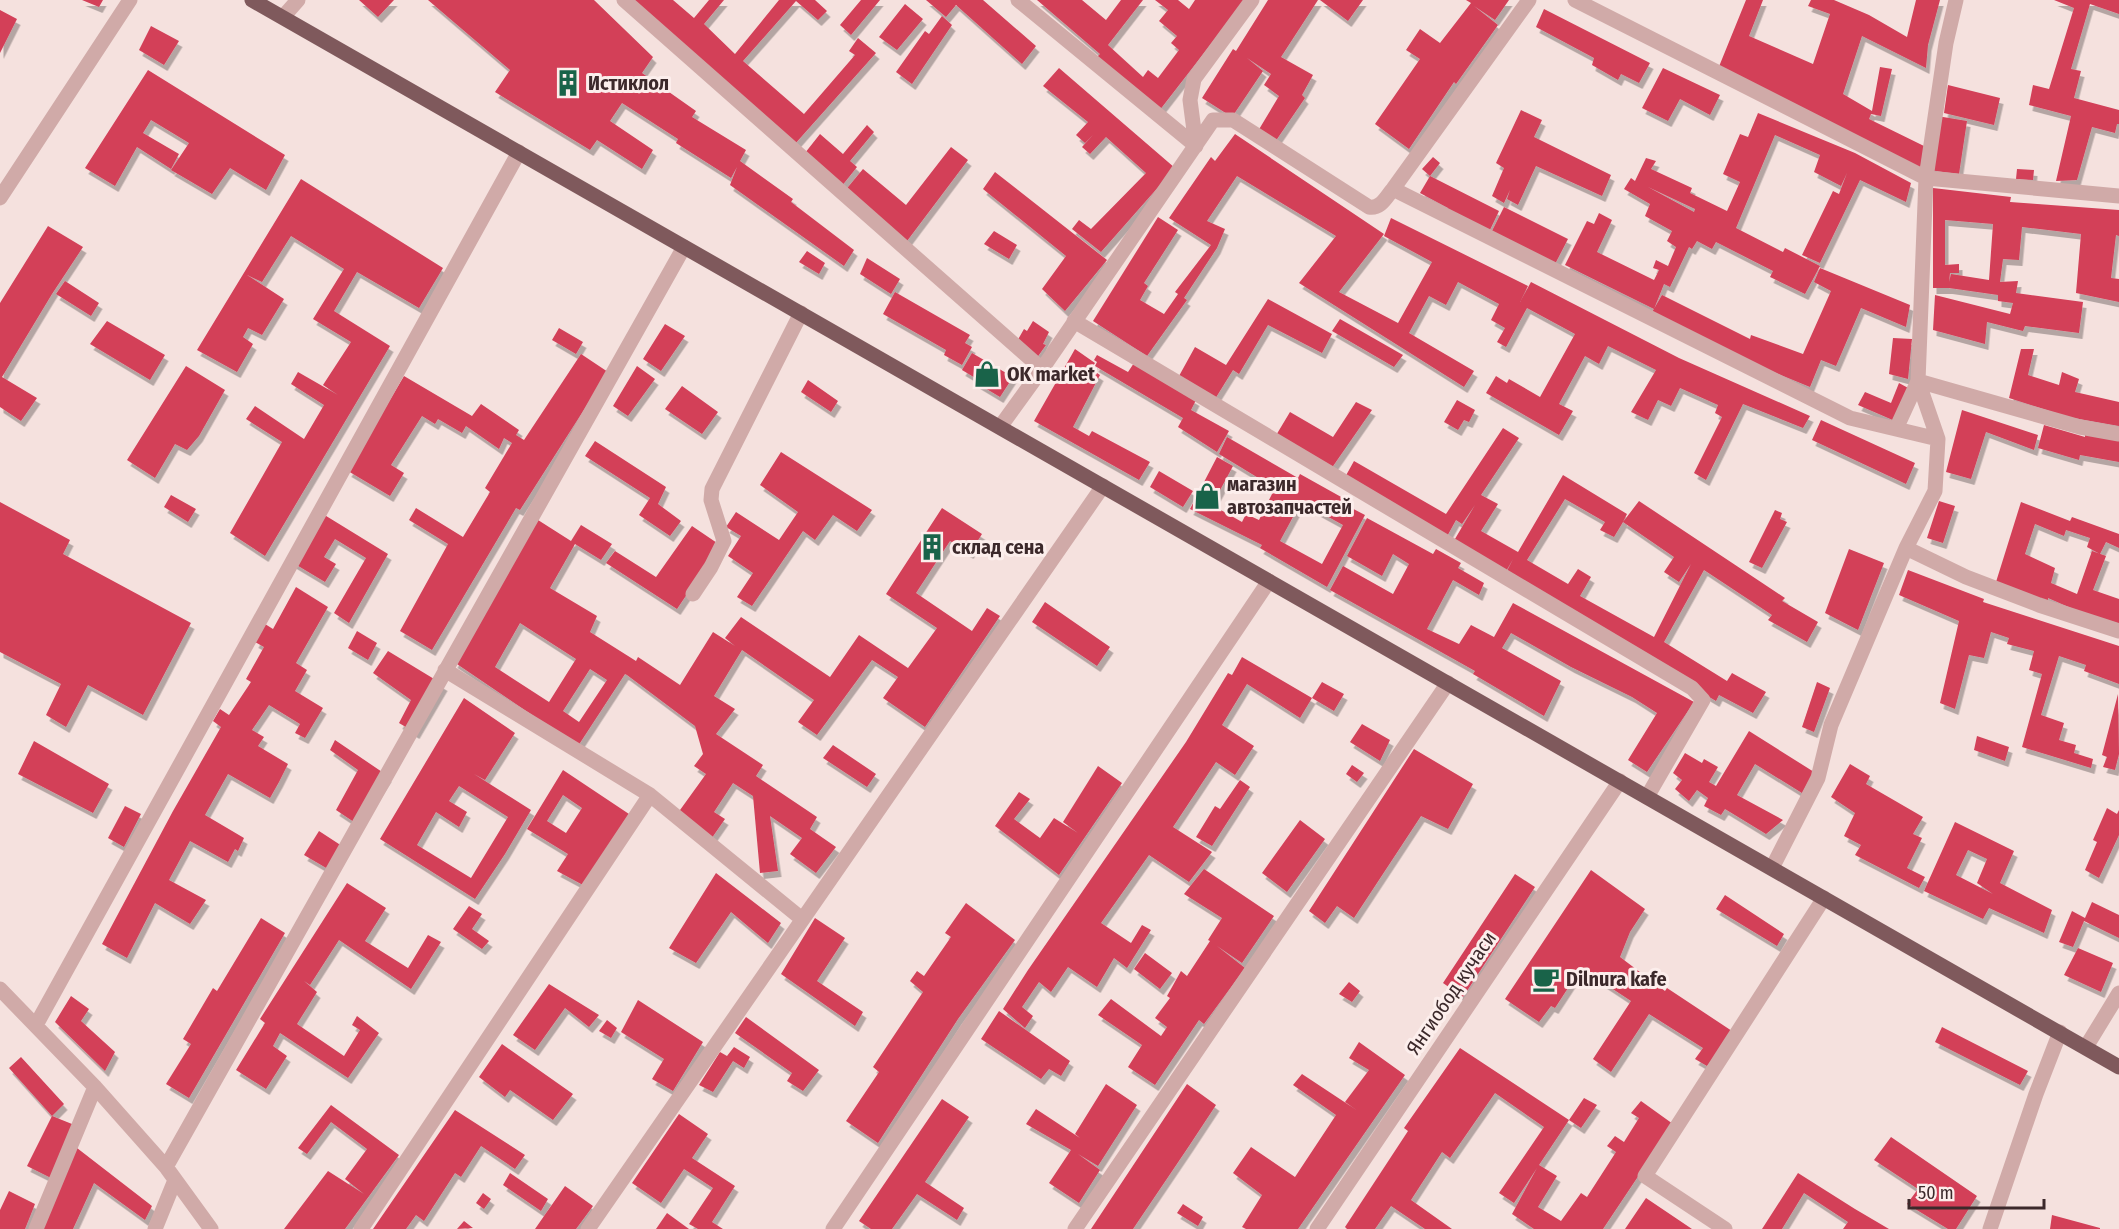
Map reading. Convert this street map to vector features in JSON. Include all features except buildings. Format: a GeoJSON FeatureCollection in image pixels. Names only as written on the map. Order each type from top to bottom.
{"type":"FeatureCollection","features":[{"type":"Feature","properties":{"kind":"main road"},"geometry":{"type":"LineString","coordinates":[[252,0],[2119,1067]]}},
{"type":"Feature","properties":{"kind":"street"},"geometry":{"type":"LineString","coordinates":[[0,198],[130,0]]}},
{"type":"Feature","properties":{"kind":"street"},"geometry":{"type":"LineString","coordinates":[[283,17],[298,0]]}},
{"type":"Feature","properties":{"kind":"street"},"geometry":{"type":"LineString","coordinates":[[624,0],[1042,369]]}},
{"type":"Feature","properties":{"kind":"street"},"geometry":{"type":"LineString","coordinates":[[1018,0],[1196,146]]}},
{"type":"Feature","properties":{"kind":"street"},"geometry":{"type":"LineString","coordinates":[[1196,146],[1190,100],[1194,79],[1252,0]]}},
{"type":"Feature","properties":{"kind":"street"},"geometry":{"type":"LineString","coordinates":[[1000,427],[1213,120],[1233,120],[1374,208],[1379,206],[1393,189],[1529,0]]}},
{"type":"Feature","properties":{"kind":"street"},"geometry":{"type":"LineString","coordinates":[[1575,0],[1926,178],[2119,196]]}},
{"type":"Feature","properties":{"kind":"street"},"geometry":{"type":"LineString","coordinates":[[1772,868],[1818,778],[1832,725],[1906,548],[1935,492],[1938,439],[1918,381],[1926,178],[1946,43],[1956,0]]}},
{"type":"Feature","properties":{"kind":"street"},"geometry":{"type":"LineString","coordinates":[[36,1025],[519,152]]}},
{"type":"Feature","properties":{"kind":"street"},"geometry":{"type":"LineString","coordinates":[[1393,189],[1850,418],[1938,439]]}},
{"type":"Feature","properties":{"kind":"street"},"geometry":{"type":"LineString","coordinates":[[166,1167],[684,247]]}},
{"type":"Feature","properties":{"kind":"street"},"geometry":{"type":"LineString","coordinates":[[693,594],[711,567],[724,541],[711,500],[712,489],[801,313]]}},
{"type":"Feature","properties":{"kind":"street"},"geometry":{"type":"LineString","coordinates":[[1074,321],[1692,688],[1702,700],[1647,797]]}},
{"type":"Feature","properties":{"kind":"street"},"geometry":{"type":"LineString","coordinates":[[1896,429],[1918,381]]}},
{"type":"Feature","properties":{"kind":"street"},"geometry":{"type":"LineString","coordinates":[[1918,381],[2080,427],[2119,434]]}},
{"type":"Feature","properties":{"kind":"street"},"geometry":{"type":"LineString","coordinates":[[588,1229],[1102,486]]}},
{"type":"Feature","properties":{"kind":"street"},"geometry":{"type":"LineString","coordinates":[[1906,548],[1987,585],[2119,631]]}},
{"type":"Feature","properties":{"kind":"street"},"geometry":{"type":"LineString","coordinates":[[833,1229],[1269,581]]}},
{"type":"Feature","properties":{"kind":"street"},"geometry":{"type":"LineString","coordinates":[[446,670],[650,795],[802,919]]}},
{"type":"Feature","properties":{"kind":"street"},"geometry":{"type":"LineString","coordinates":[[1075,1229],[1448,683]]}},
{"type":"Feature","properties":{"kind":"street","name":"Янгиобод кучаси"},"geometry":{"type":"LineString","coordinates":[[1317,1229],[1620,781]]}},
{"type":"Feature","properties":{"kind":"street"},"geometry":{"type":"LineString","coordinates":[[361,1229],[650,795]]}},
{"type":"Feature","properties":{"kind":"street"},"geometry":{"type":"LineString","coordinates":[[1725,1229],[1645,1176],[1824,898]]}},
{"type":"Feature","properties":{"kind":"street"},"geometry":{"type":"LineString","coordinates":[[0,989],[95,1087],[166,1167],[211,1229]]}},
{"type":"Feature","properties":{"kind":"street"},"geometry":{"type":"LineString","coordinates":[[2086,1047],[2119,993]]}},
{"type":"Feature","properties":{"kind":"street"},"geometry":{"type":"LineString","coordinates":[[1990,1229],[2036,1094],[2060,1032]]}},
{"type":"Feature","properties":{"kind":"street"},"geometry":{"type":"LineString","coordinates":[[36,1229],[95,1087]]}},
{"type":"Feature","properties":{"kind":"street"},"geometry":{"type":"LineString","coordinates":[[155,1229],[175,1180]]}},
{"type":"Feature","properties":{"kind":"place","name":"Истиклол"},"geometry":{"type":"Point","coordinates":[568,83]}},
{"type":"Feature","properties":{"kind":"place","name":"OK market"},"geometry":{"type":"Point","coordinates":[987,374]}},
{"type":"Feature","properties":{"kind":"place","name":"магазин автозапчастей"},"geometry":{"type":"Point","coordinates":[1207,496]}},
{"type":"Feature","properties":{"kind":"place","name":"склад сена"},"geometry":{"type":"Point","coordinates":[932,547]}},
{"type":"Feature","properties":{"kind":"place","name":"Dilnura kafe"},"geometry":{"type":"Point","coordinates":[1546,979]}}]}
